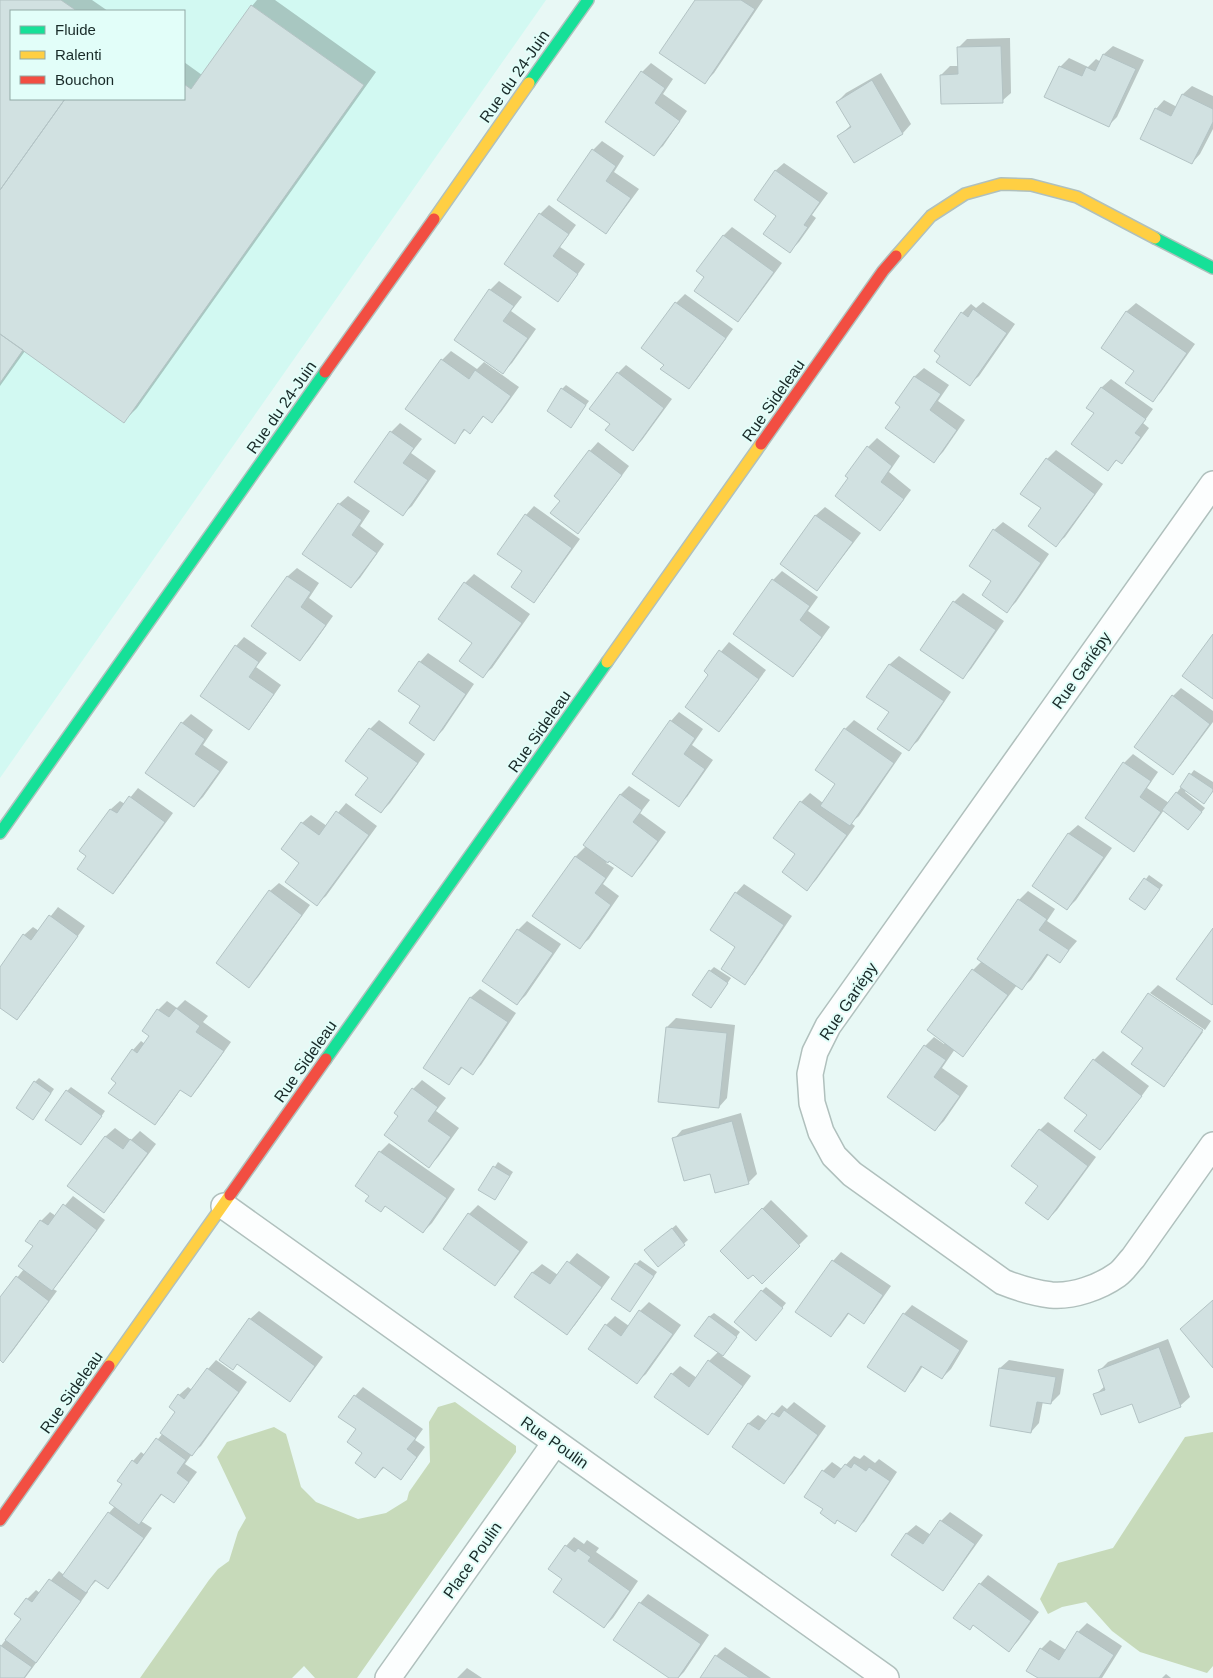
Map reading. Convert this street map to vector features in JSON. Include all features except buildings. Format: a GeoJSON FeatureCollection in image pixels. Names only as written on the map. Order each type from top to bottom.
{"type":"FeatureCollection","features":[{"type":"Feature","properties":{"kind":"street","name":"Rue du 24-Juin"},"geometry":{"type":"LineString","coordinates":[[0,833],[588,0]]}},
{"type":"Feature","properties":{"kind":"street","name":"Rue Sideleau"},"geometry":{"type":"LineString","coordinates":[[0,1520],[884,271],[931,216],[965,194],[1001,184],[1032,185],[1077,197],[1213,268]]}},
{"type":"Feature","properties":{"kind":"street","name":"Rue Gariépy"},"geometry":{"type":"LineString","coordinates":[[1213,484],[828,1026],[815,1052],[810,1074],[812,1103],[821,1132],[834,1156],[852,1174],[1003,1282],[1022,1289],[1053,1295],[1079,1292],[1100,1284],[1118,1274],[1133,1258],[1213,1145]]}},
{"type":"Feature","properties":{"kind":"street","name":"Rue Poulin"},"geometry":{"type":"LineString","coordinates":[[224,1206],[886,1678]]}},
{"type":"Feature","properties":{"kind":"street","name":"Place Poulin"},"geometry":{"type":"LineString","coordinates":[[388,1678],[555,1443]]}},
{"type":"Feature","properties":{"kind":"shaded area"},"geometry":{"type":"Polygon","coordinates":[[[0,0],[546,0],[0,778],[0,0]]]}},
{"type":"Feature","properties":{"kind":"shaded area"},"geometry":{"type":"Polygon","coordinates":[[[455,1402],[516,1446],[516,1452],[357,1678],[315,1678],[304,1666],[292,1678],[140,1678],[209,1580],[218,1569],[229,1561],[238,1532],[246,1518],[217,1457],[227,1442],[274,1427],[286,1434],[301,1487],[316,1502],[358,1519],[386,1513],[407,1500],[409,1492],[430,1462],[429,1422],[438,1407],[455,1402]]]}},
{"type":"Feature","properties":{"kind":"shaded area"},"geometry":{"type":"Polygon","coordinates":[[[1213,1432],[1213,1666],[1207,1673],[1140,1652],[1112,1631],[1086,1602],[1062,1607],[1048,1614],[1040,1599],[1058,1563],[1113,1548],[1185,1437],[1213,1432]]]}},
{"type":"Feature","properties":{"kind":"traffic: fast"},"geometry":{"type":"LineString","coordinates":[[529,83],[588,0]]}},
{"type":"Feature","properties":{"kind":"traffic: fast"},"geometry":{"type":"LineString","coordinates":[[1155,238],[1213,268]]}},
{"type":"Feature","properties":{"kind":"traffic: fast"},"geometry":{"type":"LineString","coordinates":[[0,833],[325,372]]}},
{"type":"Feature","properties":{"kind":"traffic: fast"},"geometry":{"type":"LineString","coordinates":[[326,1059],[607,662]]}},
{"type":"Feature","properties":{"kind":"traffic: slow"},"geometry":{"type":"LineString","coordinates":[[434,219],[529,83]]}},
{"type":"Feature","properties":{"kind":"traffic: slow"},"geometry":{"type":"LineString","coordinates":[[896,256],[931,216],[965,194],[1001,184],[1031,185],[1077,197],[1155,238]]}},
{"type":"Feature","properties":{"kind":"traffic: slow"},"geometry":{"type":"LineString","coordinates":[[607,662],[761,444]]}},
{"type":"Feature","properties":{"kind":"traffic: slow"},"geometry":{"type":"LineString","coordinates":[[109,1366],[230,1195]]}},
{"type":"Feature","properties":{"kind":"traffic: jam"},"geometry":{"type":"LineString","coordinates":[[325,372],[434,219]]}},
{"type":"Feature","properties":{"kind":"traffic: jam"},"geometry":{"type":"LineString","coordinates":[[761,444],[883,271],[896,256]]}},
{"type":"Feature","properties":{"kind":"traffic: jam"},"geometry":{"type":"LineString","coordinates":[[230,1195],[326,1059]]}},
{"type":"Feature","properties":{"kind":"traffic: jam"},"geometry":{"type":"LineString","coordinates":[[0,1520],[109,1366]]}}]}
